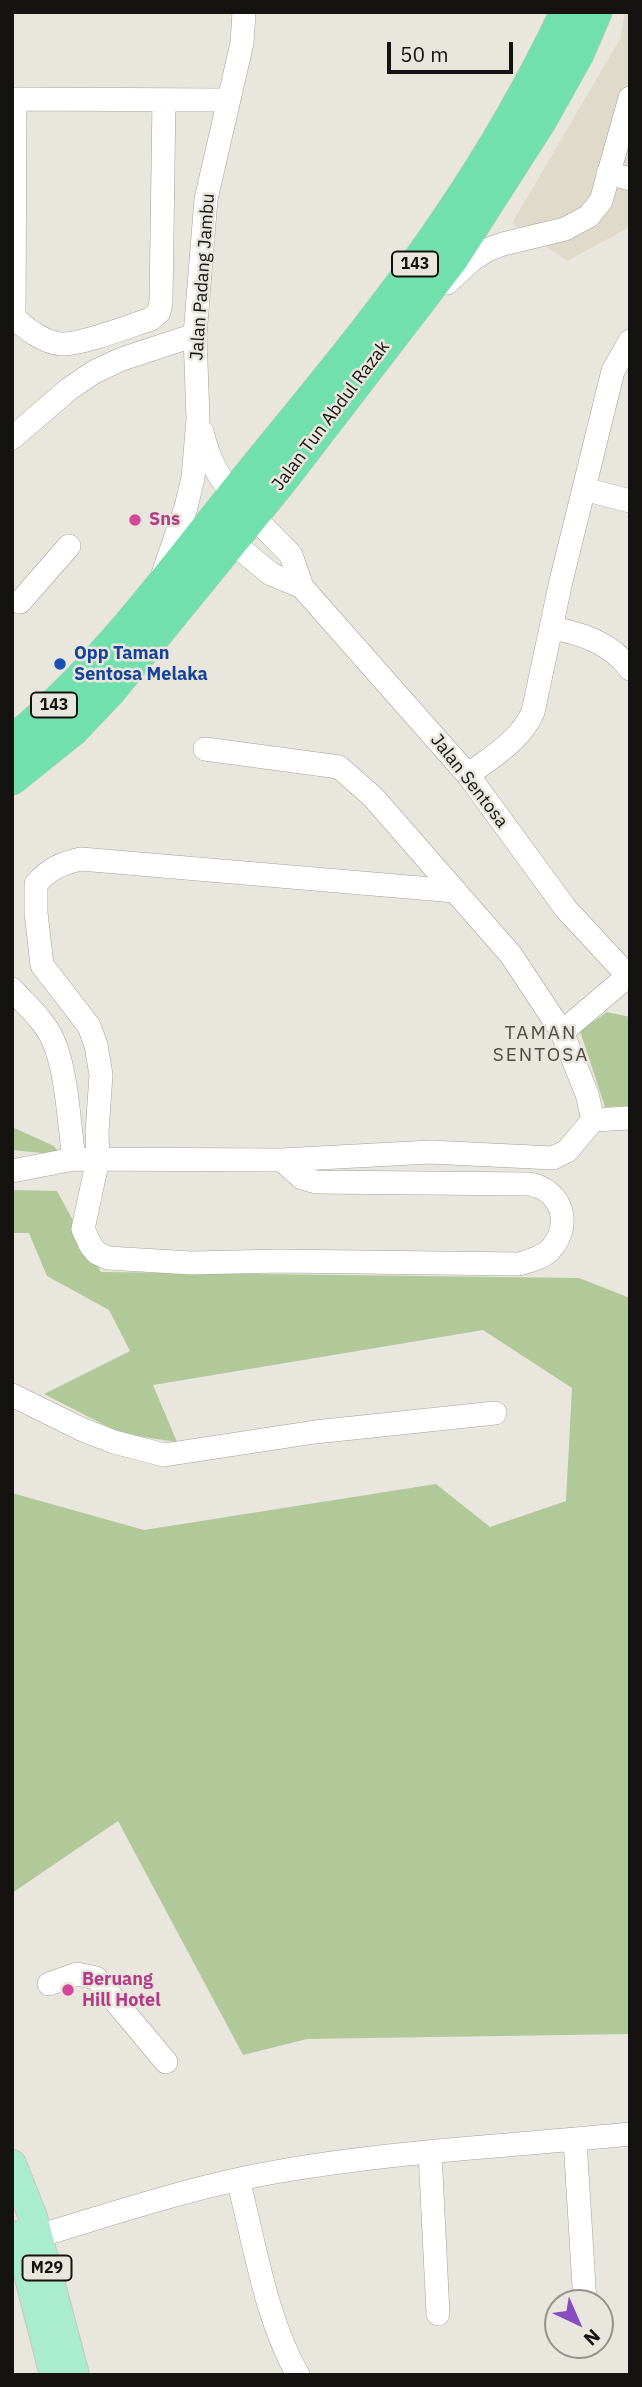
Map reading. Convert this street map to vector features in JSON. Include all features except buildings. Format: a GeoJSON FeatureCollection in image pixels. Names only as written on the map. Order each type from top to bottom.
{"type":"FeatureCollection","features":[{"type":"Feature","properties":{"kind":"highway","name":"Jalan Tun Abdul Razak"},"geometry":{"type":"LineString","coordinates":[[244,505],[447,219],[497,142],[546,54],[565,12]]}},
{"type":"Feature","properties":{"kind":"highway","name":"Jalan Tun Abdul Razak"},"geometry":{"type":"LineString","coordinates":[[12,779],[73,730],[110,691],[223,531],[394,334],[452,259],[495,195],[553,98],[578,54],[596,12]]}},
{"type":"Feature","properties":{"kind":"highway","name":"Jalan Tun Abdul Razak"},"geometry":{"type":"LineString","coordinates":[[12,741],[65,694],[157,590],[223,531]]}},
{"type":"Feature","properties":{"kind":"main road","name":"M29"},"geometry":{"type":"LineString","coordinates":[[12,2164],[20,2179],[38,2236],[75,2375]]}},
{"type":"Feature","properties":{"kind":"main road","name":"M29"},"geometry":{"type":"LineString","coordinates":[[12,2217],[54,2375]]}},
{"type":"Feature","properties":{"kind":"street","name":"Jalan Padang Jambu"},"geometry":{"type":"LineString","coordinates":[[157,590],[186,507],[192,478],[198,419],[195,335],[206,199],[242,43],[244,12]]}},
{"type":"Feature","properties":{"kind":"street"},"geometry":{"type":"LineString","coordinates":[[394,334],[472,260],[487,250],[565,229],[589,216],[619,176],[630,97]]}},
{"type":"Feature","properties":{"kind":"street"},"geometry":{"type":"LineString","coordinates":[[164,100],[159,312],[151,318],[72,343],[58,344],[22,327],[15,317],[15,99],[227,100]]}},
{"type":"Feature","properties":{"kind":"street"},"geometry":{"type":"LineString","coordinates":[[12,438],[69,389],[94,372],[122,359],[195,335]]}},
{"type":"Feature","properties":{"kind":"street"},"geometry":{"type":"LineString","coordinates":[[468,775],[517,738],[533,712],[613,370],[630,341]]}},
{"type":"Feature","properties":{"kind":"street","name":"Jalan Padang Jambu"},"geometry":{"type":"LineString","coordinates":[[198,419],[209,458],[218,476],[244,505]]}},
{"type":"Feature","properties":{"kind":"street"},"geometry":{"type":"LineString","coordinates":[[584,489],[630,501]]}},
{"type":"Feature","properties":{"kind":"street","name":"Jalan Sentosa"},"geometry":{"type":"LineString","coordinates":[[244,505],[290,555],[302,587],[468,775],[566,909],[629,977]]}},
{"type":"Feature","properties":{"kind":"street","name":"Jalan Sentosa"},"geometry":{"type":"LineString","coordinates":[[223,531],[271,573],[302,587]]}},
{"type":"Feature","properties":{"kind":"street"},"geometry":{"type":"LineString","coordinates":[[20,602],[69,546]]}},
{"type":"Feature","properties":{"kind":"street"},"geometry":{"type":"LineString","coordinates":[[551,628],[593,639],[612,651],[630,668]]}},
{"type":"Feature","properties":{"kind":"street"},"geometry":{"type":"LineString","coordinates":[[205,749],[339,766],[373,797],[511,955],[562,1031],[587,1094],[593,1120]]}},
{"type":"Feature","properties":{"kind":"street"},"geometry":{"type":"LineString","coordinates":[[282,1160],[302,1178],[316,1182],[530,1184],[549,1191],[557,1200],[561,1208],[562,1222],[550,1250],[519,1264],[280,1261],[191,1263],[108,1258],[97,1253],[83,1229],[98,1159],[101,1075],[96,1045],[89,1026],[42,965],[36,884],[47,872],[64,863],[80,859],[455,891]]}},
{"type":"Feature","properties":{"kind":"street"},"geometry":{"type":"LineString","coordinates":[[562,1031],[629,977]]}},
{"type":"Feature","properties":{"kind":"street"},"geometry":{"type":"LineString","coordinates":[[12,989],[46,1027],[53,1040],[60,1060],[74,1159]]}},
{"type":"Feature","properties":{"kind":"street"},"geometry":{"type":"LineString","coordinates":[[12,1171],[74,1159],[282,1160],[430,1152],[553,1158],[567,1151],[593,1120],[630,1118]]}},
{"type":"Feature","properties":{"kind":"street"},"geometry":{"type":"LineString","coordinates":[[12,1395],[81,1429],[114,1442],[163,1455],[315,1432],[495,1413]]}},
{"type":"Feature","properties":{"kind":"street"},"geometry":{"type":"LineString","coordinates":[[49,1984],[77,1974],[96,1978],[166,2062]]}},
{"type":"Feature","properties":{"kind":"street"},"geometry":{"type":"LineString","coordinates":[[38,2236],[238,2180],[312,2166],[430,2152],[630,2134]]}},
{"type":"Feature","properties":{"kind":"street"},"geometry":{"type":"LineString","coordinates":[[575,2140],[584,2289]]}},
{"type":"Feature","properties":{"kind":"street"},"geometry":{"type":"LineString","coordinates":[[430,2152],[438,2314]]}},
{"type":"Feature","properties":{"kind":"street"},"geometry":{"type":"LineString","coordinates":[[238,2180],[269,2299],[287,2354],[298,2375]]}},
{"type":"Feature","properties":{"kind":"shaded area"},"geometry":{"type":"Polygon","coordinates":[[[625,12],[630,12],[630,227],[567,261],[512,223],[620,39],[625,12]]]}},
{"type":"Feature","properties":{"kind":"green space"},"geometry":{"type":"Polygon","coordinates":[[[607,1012],[630,1017],[630,1106],[605,1107],[580,1031],[607,1012]]]}},
{"type":"Feature","properties":{"kind":"green space"},"geometry":{"type":"Polygon","coordinates":[[[12,1127],[54,1146],[58,1151],[52,1154],[12,1150],[12,1127]]]}},
{"type":"Feature","properties":{"kind":"green space"},"geometry":{"type":"Polygon","coordinates":[[[12,1190],[57,1191],[101,1272],[579,1278],[630,1298],[630,2034],[307,2039],[243,2055],[118,1821],[12,1893],[12,1493],[144,1530],[436,1484],[490,1527],[566,1501],[572,1388],[483,1330],[153,1385],[177,1442],[122,1434],[44,1394],[130,1351],[109,1310],[47,1276],[29,1233],[12,1233],[12,1190]]]}},
{"type":"Feature","properties":{"kind":"place","name":"Sns"},"geometry":{"type":"Point","coordinates":[135,520]}},
{"type":"Feature","properties":{"kind":"place","name":"Opp Taman Sentosa Melaka"},"geometry":{"type":"Point","coordinates":[60,664]}},
{"type":"Feature","properties":{"kind":"place","name":"Beruang Hill Hotel"},"geometry":{"type":"Point","coordinates":[68,1990]}},
{"type":"Feature","properties":{"kind":"district","name":"TAMAN SENTOSA"},"geometry":{"type":"Point","coordinates":[541,1045]}}]}
